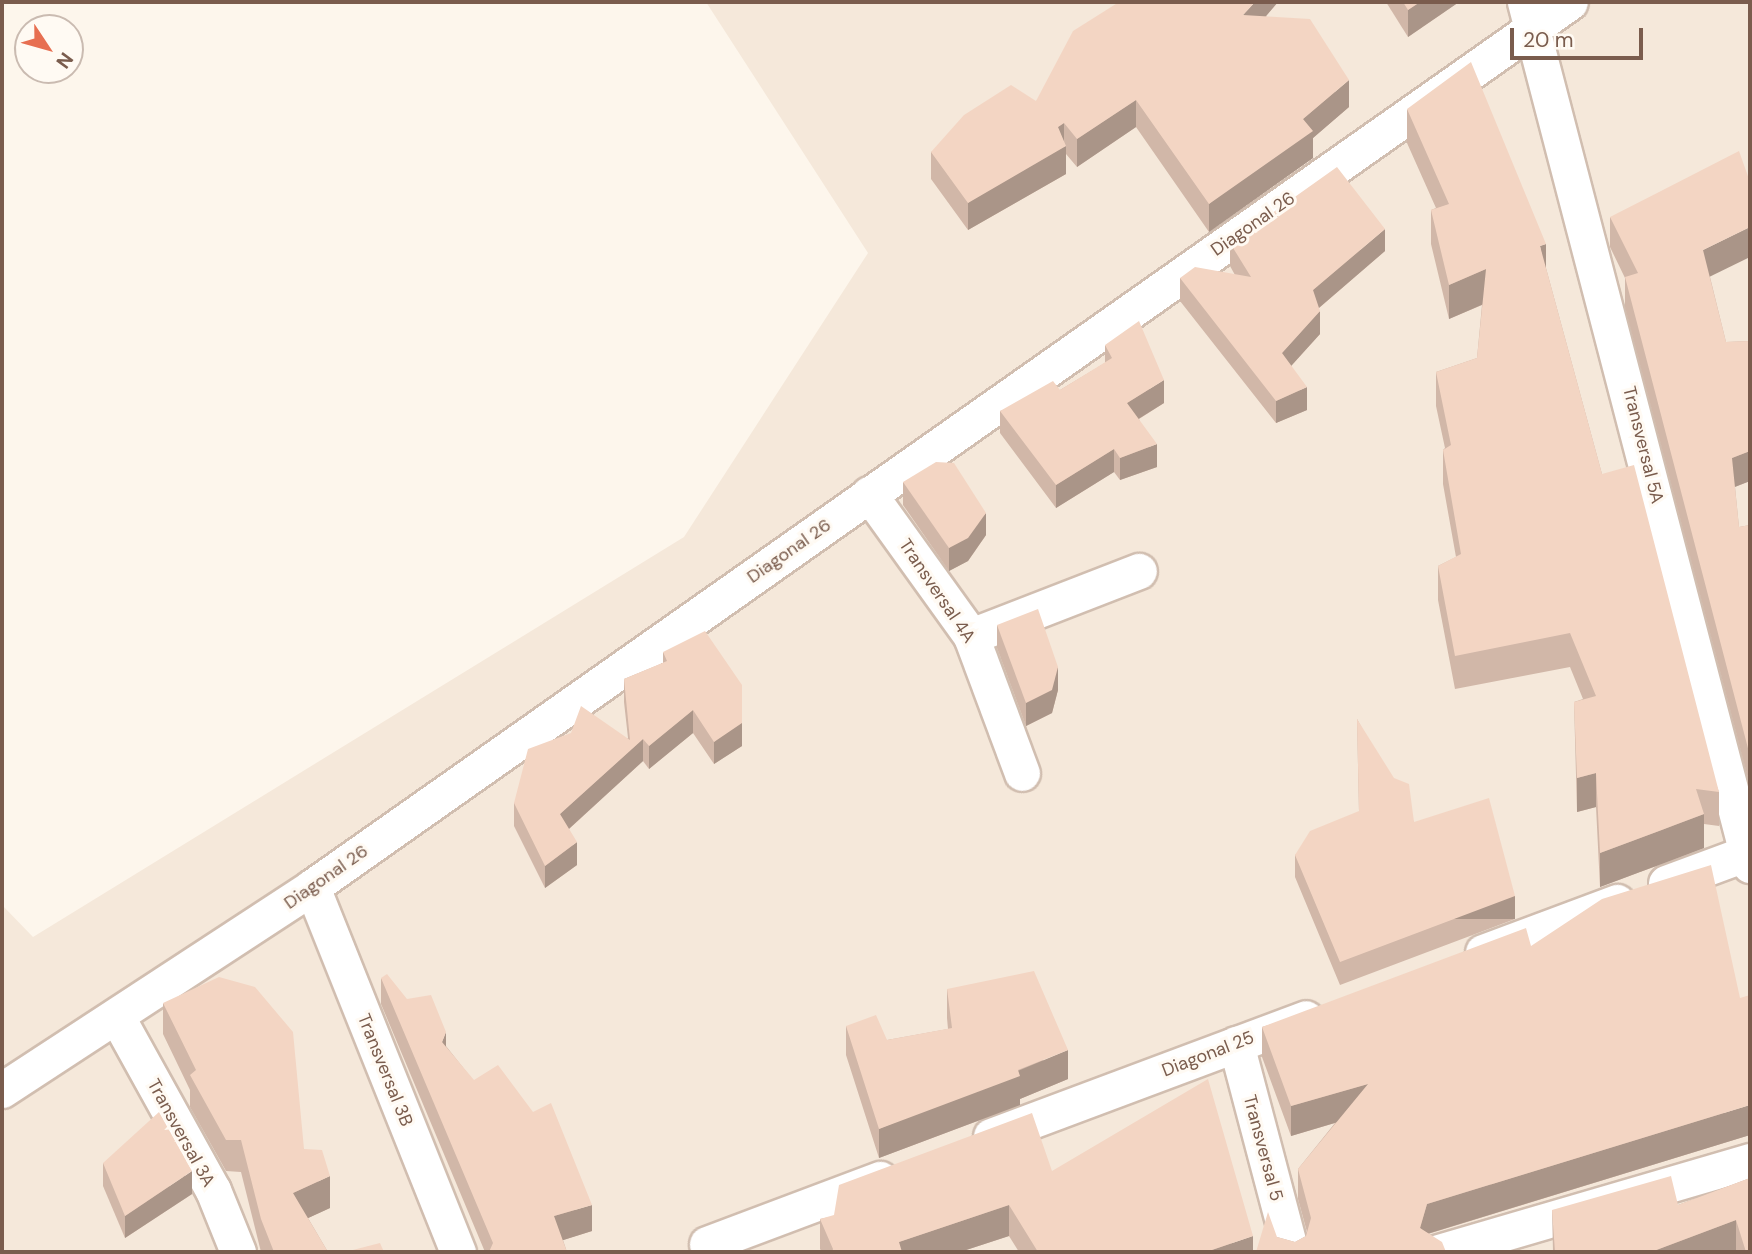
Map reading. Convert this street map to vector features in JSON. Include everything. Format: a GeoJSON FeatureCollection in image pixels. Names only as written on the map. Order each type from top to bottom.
{"type":"FeatureCollection","features":[{"type":"Feature","properties":{"kind":"street","name":"Diagonal 26"},"geometry":{"type":"LineString","coordinates":[[2,1090],[312,887],[869,494],[1531,13],[1570,2]]}},
{"type":"Feature","properties":{"kind":"street","name":"Transversal 5A"},"geometry":{"type":"LineString","coordinates":[[1531,13],[1749,857]]}},
{"type":"Feature","properties":{"kind":"street","name":"Transversal 4A"},"geometry":{"type":"LineString","coordinates":[[869,494],[971,636],[1023,773]]}},
{"type":"Feature","properties":{"kind":"street"},"geometry":{"type":"LineString","coordinates":[[971,636],[1139,571]]}},
{"type":"Feature","properties":{"kind":"street"},"geometry":{"type":"LineString","coordinates":[[1446,965],[1749,857]]}},
{"type":"Feature","properties":{"kind":"street","name":"Transversal 3B"},"geometry":{"type":"LineString","coordinates":[[312,887],[457,1252]]}},
{"type":"Feature","properties":{"kind":"street","name":"Diagonal 25"},"geometry":{"type":"LineString","coordinates":[[965,1146],[1341,1004]]}},
{"type":"Feature","properties":{"kind":"street","name":"Transversal 3A"},"geometry":{"type":"LineString","coordinates":[[117,1017],[213,1190],[238,1252]]}},
{"type":"Feature","properties":{"kind":"street","name":"Transversal 5"},"geometry":{"type":"LineString","coordinates":[[1236,1044],[1291,1252]]}},
{"type":"Feature","properties":{"kind":"street"},"geometry":{"type":"LineString","coordinates":[[1439,1252],[1750,1161]]}},
{"type":"Feature","properties":{"kind":"street"},"geometry":{"type":"LineString","coordinates":[[706,1244],[913,1166]]}},
{"type":"Feature","properties":{"kind":"shaded area"},"geometry":{"type":"Polygon","coordinates":[[[706,2],[1750,2],[1750,1252],[2,1252],[2,905],[33,937],[684,537],[868,253],[706,2]]]}},
{"type":"Feature","properties":{"kind":"building"},"geometry":{"type":"Polygon","coordinates":[[[1119,2],[1255,2],[1243,15],[1310,19],[1349,80],[1303,119],[1313,131],[1209,204],[1136,100],[1077,139],[1064,123],[1058,127],[1066,146],[968,203],[931,152],[964,115],[1011,85],[1036,101],[1073,31],[1119,2]]]}},
{"type":"Feature","properties":{"kind":"building"},"geometry":{"type":"Polygon","coordinates":[[[1403,2],[1420,2],[1408,10],[1403,2]]]}},
{"type":"Feature","properties":{"kind":"building"},"geometry":{"type":"Polygon","coordinates":[[[1471,62],[1546,244],[1540,246],[1602,474],[1634,465],[1719,792],[1696,789],[1704,814],[1600,853],[1596,773],[1577,778],[1574,702],[1596,696],[1570,633],[1455,656],[1438,566],[1461,554],[1443,450],[1451,445],[1436,372],[1477,358],[1486,269],[1449,285],[1431,210],[1449,204],[1407,109],[1471,62]]]}},
{"type":"Feature","properties":{"kind":"building"},"geometry":{"type":"Polygon","coordinates":[[[1739,151],[1750,182],[1750,227],[1703,250],[1726,342],[1750,341],[1750,451],[1732,458],[1739,527],[1750,525],[1750,756],[1625,277],[1638,273],[1610,217],[1739,151]]]}},
{"type":"Feature","properties":{"kind":"building"},"geometry":{"type":"Polygon","coordinates":[[[1337,167],[1385,229],[1313,290],[1320,311],[1282,353],[1307,387],[1276,401],[1180,278],[1195,267],[1251,277],[1230,243],[1337,167]]]}},
{"type":"Feature","properties":{"kind":"building"},"geometry":{"type":"Polygon","coordinates":[[[1139,321],[1164,380],[1127,403],[1157,444],[1120,458],[1114,449],[1056,485],[1000,411],[1053,381],[1060,390],[1112,358],[1105,345],[1139,321]]]}},
{"type":"Feature","properties":{"kind":"building"},"geometry":{"type":"Polygon","coordinates":[[[936,462],[954,463],[986,513],[968,538],[949,548],[903,482],[936,462]]]}},
{"type":"Feature","properties":{"kind":"building"},"geometry":{"type":"Polygon","coordinates":[[[1038,609],[1058,667],[1052,690],[1026,703],[997,625],[1038,609]]]}},
{"type":"Feature","properties":{"kind":"building"},"geometry":{"type":"Polygon","coordinates":[[[705,631],[742,685],[742,723],[714,742],[693,710],[649,746],[643,739],[560,814],[577,842],[545,866],[514,803],[528,749],[571,733],[581,706],[630,740],[624,679],[667,661],[663,652],[705,631]]]}},
{"type":"Feature","properties":{"kind":"building"},"geometry":{"type":"Polygon","coordinates":[[[1357,719],[1394,778],[1409,784],[1414,822],[1489,798],[1515,896],[1340,962],[1295,855],[1310,831],[1359,811],[1357,719]]]}},
{"type":"Feature","properties":{"kind":"building"},"geometry":{"type":"Polygon","coordinates":[[[1711,865],[1740,998],[1750,995],[1750,1105],[1427,1204],[1420,1228],[1442,1242],[1446,1252],[1256,1252],[1268,1212],[1277,1237],[1295,1242],[1306,1236],[1311,1218],[1298,1169],[1368,1084],[1291,1106],[1262,1027],[1526,928],[1531,946],[1602,899],[1711,865]]]}},
{"type":"Feature","properties":{"kind":"building"},"geometry":{"type":"Polygon","coordinates":[[[1034,971],[1068,1050],[1018,1070],[1020,1076],[879,1129],[846,1026],[876,1015],[887,1040],[952,1028],[947,989],[1034,971]]]}},
{"type":"Feature","properties":{"kind":"building"},"geometry":{"type":"Polygon","coordinates":[[[387,974],[407,999],[431,995],[446,1032],[442,1042],[474,1080],[498,1065],[533,1112],[551,1103],[592,1205],[554,1216],[567,1252],[489,1252],[493,1243],[381,978],[387,974]]]}},
{"type":"Feature","properties":{"kind":"building"},"geometry":{"type":"Polygon","coordinates":[[[219,977],[255,987],[293,1032],[304,1149],[322,1150],[330,1176],[293,1193],[328,1252],[274,1252],[261,1219],[241,1140],[226,1140],[190,1075],[196,1070],[163,1003],[219,977]]]}},
{"type":"Feature","properties":{"kind":"building"},"geometry":{"type":"Polygon","coordinates":[[[1208,1079],[1253,1236],[1206,1252],[1038,1252],[1009,1205],[899,1242],[902,1252],[832,1252],[820,1219],[834,1215],[839,1185],[1032,1113],[1052,1171],[1208,1079]]]}},
{"type":"Feature","properties":{"kind":"building"},"geometry":{"type":"Polygon","coordinates":[[[159,1112],[192,1171],[125,1216],[103,1163],[159,1112]]]}},
{"type":"Feature","properties":{"kind":"building"},"geometry":{"type":"Polygon","coordinates":[[[1671,1176],[1678,1205],[1750,1178],[1750,1252],[1746,1252],[1736,1220],[1651,1252],[1555,1252],[1552,1210],[1671,1176]]]}},
{"type":"Feature","properties":{"kind":"building"},"geometry":{"type":"Polygon","coordinates":[[[380,1243],[384,1252],[345,1252],[380,1243]]]}}]}
